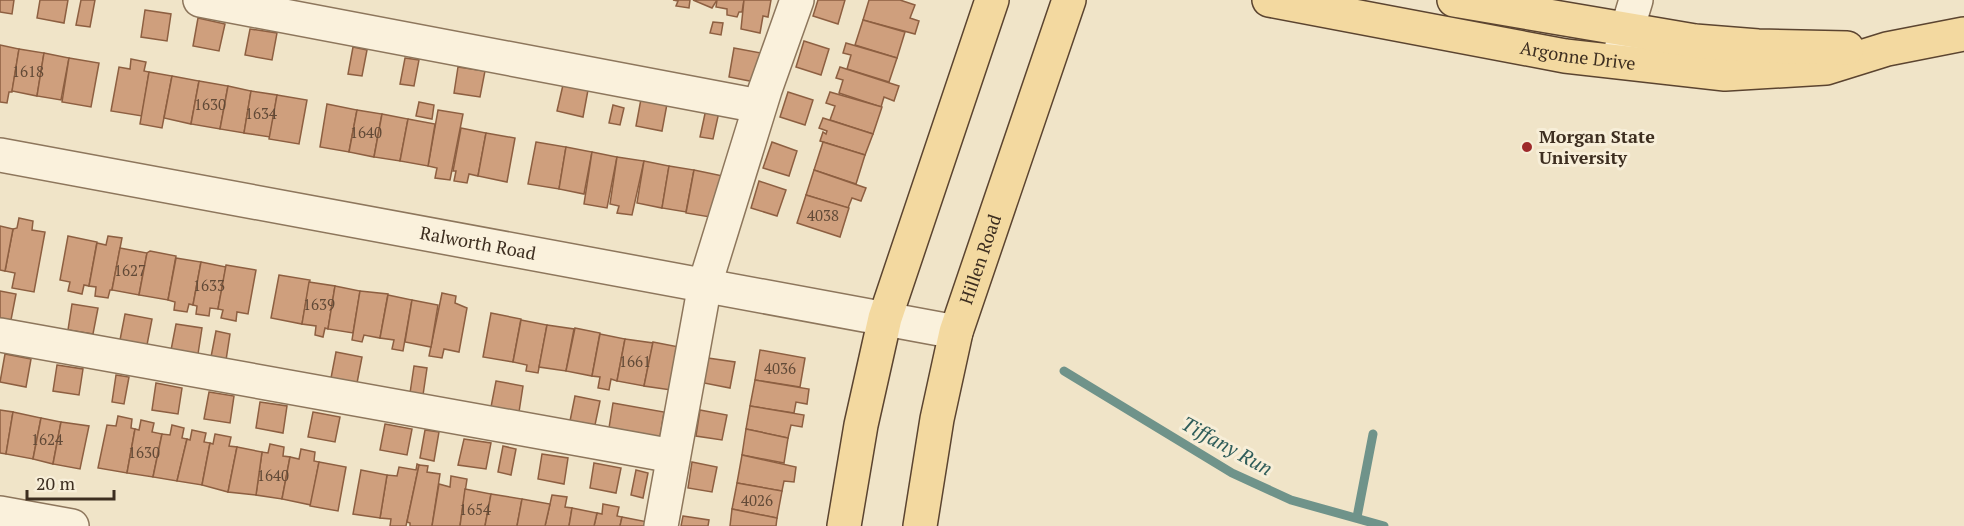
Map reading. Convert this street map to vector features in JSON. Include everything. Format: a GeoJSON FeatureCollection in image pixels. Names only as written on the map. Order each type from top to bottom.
{"type":"FeatureCollection","features":[{"type":"Feature","properties":{"kind":"main road"},"geometry":{"type":"LineString","coordinates":[[844,526],[861,425],[885,318],[992,0]]}},
{"type":"Feature","properties":{"kind":"main road","name":"Hillen Road"},"geometry":{"type":"LineString","coordinates":[[920,526],[937,419],[956,332],[1069,0]]}},
{"type":"Feature","properties":{"kind":"main road","name":"Argonne Drive"},"geometry":{"type":"LineString","coordinates":[[1269,0],[1617,64],[1725,74],[1826,68],[1887,49],[1964,34]]}},
{"type":"Feature","properties":{"kind":"main road","name":"Argonne Drive"},"geometry":{"type":"LineString","coordinates":[[1454,0],[1632,15],[1695,41],[1758,46],[1887,49]]}},
{"type":"Feature","properties":{"kind":"street"},"geometry":{"type":"LineString","coordinates":[[200,0],[759,106]]}},
{"type":"Feature","properties":{"kind":"street"},"geometry":{"type":"LineString","coordinates":[[661,526],[705,284],[759,106],[797,0]]}},
{"type":"Feature","properties":{"kind":"street"},"geometry":{"type":"LineString","coordinates":[[1617,64],[1632,15]]}},
{"type":"Feature","properties":{"kind":"street","name":"Ralworth Road"},"geometry":{"type":"LineString","coordinates":[[0,155],[956,332]]}},
{"type":"Feature","properties":{"kind":"street"},"geometry":{"type":"LineString","coordinates":[[0,335],[672,456]]}},
{"type":"Feature","properties":{"kind":"street"},"geometry":{"type":"LineString","coordinates":[[0,513],[72,526]]}},
{"type":"Feature","properties":{"kind":"building"},"geometry":{"type":"Polygon","coordinates":[[[0,0],[14,0],[12,14],[0,12],[0,0]]]}},
{"type":"Feature","properties":{"kind":"building"},"geometry":{"type":"Polygon","coordinates":[[[40,0],[68,0],[64,23],[37,18],[40,0]]]}},
{"type":"Feature","properties":{"kind":"building"},"geometry":{"type":"Polygon","coordinates":[[[81,0],[95,0],[90,27],[76,25],[81,0]]]}},
{"type":"Feature","properties":{"kind":"building"},"geometry":{"type":"Polygon","coordinates":[[[673,0],[690,0],[689,8],[676,6],[678,1],[673,0]]]}},
{"type":"Feature","properties":{"kind":"building"},"geometry":{"type":"Polygon","coordinates":[[[693,0],[717,0],[712,8],[693,0]]]}},
{"type":"Feature","properties":{"kind":"building"},"geometry":{"type":"Polygon","coordinates":[[[717,0],[744,0],[742,12],[739,12],[737,17],[727,15],[727,9],[716,7],[717,0]]]}},
{"type":"Feature","properties":{"kind":"building"},"geometry":{"type":"Polygon","coordinates":[[[744,0],[771,0],[768,17],[763,16],[760,33],[741,29],[744,0]]]}},
{"type":"Feature","properties":{"kind":"building"},"geometry":{"type":"Polygon","coordinates":[[[818,0],[845,0],[838,24],[813,16],[818,0]]]}},
{"type":"Feature","properties":{"kind":"building"},"geometry":{"type":"Polygon","coordinates":[[[869,0],[900,0],[915,5],[910,18],[919,21],[915,34],[863,20],[869,0]]]}},
{"type":"Feature","properties":{"kind":"building"},"geometry":{"type":"Polygon","coordinates":[[[145,10],[171,14],[167,41],[141,37],[145,10]]]}},
{"type":"Feature","properties":{"kind":"building"},"geometry":{"type":"Polygon","coordinates":[[[198,18],[225,24],[219,51],[193,46],[198,18]]]}},
{"type":"Feature","properties":{"kind":"building"},"geometry":{"type":"Polygon","coordinates":[[[863,20],[905,32],[897,58],[855,45],[863,20]]]}},
{"type":"Feature","properties":{"kind":"building"},"geometry":{"type":"Polygon","coordinates":[[[713,22],[723,23],[721,35],[710,33],[713,22]]]}},
{"type":"Feature","properties":{"kind":"building"},"geometry":{"type":"Polygon","coordinates":[[[250,29],[277,33],[272,60],[245,55],[250,29]]]}},
{"type":"Feature","properties":{"kind":"building"},"geometry":{"type":"Polygon","coordinates":[[[804,41],[829,49],[821,75],[796,67],[804,41]]]}},
{"type":"Feature","properties":{"kind":"building"},"geometry":{"type":"Polygon","coordinates":[[[846,43],[897,58],[889,82],[847,69],[851,55],[843,53],[846,43]]]}},
{"type":"Feature","properties":{"kind":"building"},"geometry":{"type":"Polygon","coordinates":[[[0,45],[19,49],[12,92],[9,92],[7,103],[0,102],[0,45]]]}},
{"type":"Feature","properties":{"kind":"building"},"geometry":{"type":"Polygon","coordinates":[[[353,47],[367,50],[362,76],[348,74],[353,47]]]}},
{"type":"Feature","properties":{"kind":"building"},"geometry":{"type":"Polygon","coordinates":[[[734,48],[761,53],[755,82],[729,77],[734,48]]]}},
{"type":"Feature","properties":{"kind":"building"},"geometry":{"type":"Polygon","coordinates":[[[19,49],[44,53],[37,96],[12,91],[19,49]]]}},
{"type":"Feature","properties":{"kind":"building"},"geometry":{"type":"Polygon","coordinates":[[[44,53],[69,58],[61,100],[37,96],[44,53]]]}},
{"type":"Feature","properties":{"kind":"building"},"geometry":{"type":"Polygon","coordinates":[[[69,58],[99,63],[91,107],[62,102],[69,58]]]}},
{"type":"Feature","properties":{"kind":"building"},"geometry":{"type":"Polygon","coordinates":[[[405,58],[419,60],[414,86],[400,84],[405,58]]]}},
{"type":"Feature","properties":{"kind":"building"},"geometry":{"type":"Polygon","coordinates":[[[131,59],[146,62],[144,71],[149,72],[142,116],[111,111],[119,67],[130,69],[131,59]]]}},
{"type":"Feature","properties":{"kind":"building"},"geometry":{"type":"Polygon","coordinates":[[[458,67],[485,71],[480,97],[454,93],[458,67]]]}},
{"type":"Feature","properties":{"kind":"building"},"geometry":{"type":"Polygon","coordinates":[[[840,67],[899,86],[894,101],[884,97],[881,107],[839,93],[843,80],[836,78],[840,67]]]}},
{"type":"Feature","properties":{"kind":"building"},"geometry":{"type":"Polygon","coordinates":[[[149,72],[172,76],[162,128],[140,124],[149,72]]]}},
{"type":"Feature","properties":{"kind":"building"},"geometry":{"type":"Polygon","coordinates":[[[172,76],[199,81],[191,124],[164,118],[172,76]]]}},
{"type":"Feature","properties":{"kind":"building"},"geometry":{"type":"Polygon","coordinates":[[[199,81],[228,86],[220,129],[191,124],[199,81]]]}},
{"type":"Feature","properties":{"kind":"building"},"geometry":{"type":"Polygon","coordinates":[[[563,85],[588,90],[583,117],[557,111],[563,85]]]}},
{"type":"Feature","properties":{"kind":"building"},"geometry":{"type":"Polygon","coordinates":[[[228,86],[251,91],[244,133],[220,129],[228,86]]]}},
{"type":"Feature","properties":{"kind":"building"},"geometry":{"type":"Polygon","coordinates":[[[251,91],[277,95],[270,137],[244,133],[251,91]]]}},
{"type":"Feature","properties":{"kind":"building"},"geometry":{"type":"Polygon","coordinates":[[[788,92],[813,100],[805,125],[780,117],[788,92]]]}},
{"type":"Feature","properties":{"kind":"building"},"geometry":{"type":"Polygon","coordinates":[[[830,92],[882,107],[873,134],[830,120],[835,106],[826,103],[830,92]]]}},
{"type":"Feature","properties":{"kind":"building"},"geometry":{"type":"Polygon","coordinates":[[[277,95],[307,100],[299,144],[269,139],[277,95]]]}},
{"type":"Feature","properties":{"kind":"building"},"geometry":{"type":"Polygon","coordinates":[[[641,99],[667,104],[662,131],[636,126],[641,99]]]}},
{"type":"Feature","properties":{"kind":"building"},"geometry":{"type":"Polygon","coordinates":[[[419,102],[434,105],[432,119],[416,116],[419,102]]]}},
{"type":"Feature","properties":{"kind":"building"},"geometry":{"type":"Polygon","coordinates":[[[327,104],[357,110],[349,152],[320,147],[327,104]]]}},
{"type":"Feature","properties":{"kind":"building"},"geometry":{"type":"Polygon","coordinates":[[[613,105],[624,108],[620,125],[609,123],[613,105]]]}},
{"type":"Feature","properties":{"kind":"building"},"geometry":{"type":"Polygon","coordinates":[[[706,109],[719,112],[713,139],[700,137],[706,109]]]}},
{"type":"Feature","properties":{"kind":"building"},"geometry":{"type":"Polygon","coordinates":[[[357,110],[382,114],[374,157],[349,152],[357,110]]]}},
{"type":"Feature","properties":{"kind":"building"},"geometry":{"type":"Polygon","coordinates":[[[438,110],[463,114],[450,180],[435,178],[437,168],[428,166],[438,110]]]}},
{"type":"Feature","properties":{"kind":"building"},"geometry":{"type":"Polygon","coordinates":[[[382,114],[408,119],[400,161],[374,157],[382,114]]]}},
{"type":"Feature","properties":{"kind":"building"},"geometry":{"type":"Polygon","coordinates":[[[823,118],[873,134],[865,155],[820,141],[823,132],[826,134],[827,131],[819,128],[823,118]]]}},
{"type":"Feature","properties":{"kind":"building"},"geometry":{"type":"Polygon","coordinates":[[[408,119],[435,124],[428,166],[400,161],[408,119]]]}},
{"type":"Feature","properties":{"kind":"building"},"geometry":{"type":"Polygon","coordinates":[[[461,128],[486,133],[478,176],[469,174],[467,183],[454,181],[456,171],[453,171],[461,128]]]}},
{"type":"Feature","properties":{"kind":"building"},"geometry":{"type":"Polygon","coordinates":[[[486,133],[515,138],[507,182],[478,176],[486,133]]]}},
{"type":"Feature","properties":{"kind":"building"},"geometry":{"type":"Polygon","coordinates":[[[536,142],[566,147],[559,189],[528,184],[536,142]]]}},
{"type":"Feature","properties":{"kind":"building"},"geometry":{"type":"Polygon","coordinates":[[[772,142],[797,151],[789,176],[763,168],[772,142]]]}},
{"type":"Feature","properties":{"kind":"building"},"geometry":{"type":"Polygon","coordinates":[[[823,142],[865,155],[856,184],[814,170],[823,142]]]}},
{"type":"Feature","properties":{"kind":"building"},"geometry":{"type":"Polygon","coordinates":[[[566,147],[592,152],[584,194],[559,189],[566,147]]]}},
{"type":"Feature","properties":{"kind":"building"},"geometry":{"type":"Polygon","coordinates":[[[592,152],[617,157],[607,208],[584,204],[592,152]]]}},
{"type":"Feature","properties":{"kind":"building"},"geometry":{"type":"Polygon","coordinates":[[[617,157],[644,161],[632,215],[617,213],[619,206],[610,204],[617,157]]]}},
{"type":"Feature","properties":{"kind":"building"},"geometry":{"type":"Polygon","coordinates":[[[644,161],[669,166],[662,208],[637,203],[644,161]]]}},
{"type":"Feature","properties":{"kind":"building"},"geometry":{"type":"Polygon","coordinates":[[[669,166],[694,170],[686,212],[662,208],[669,166]]]}},
{"type":"Feature","properties":{"kind":"building"},"geometry":{"type":"Polygon","coordinates":[[[694,170],[723,176],[716,218],[686,213],[694,170]]]}},
{"type":"Feature","properties":{"kind":"building"},"geometry":{"type":"Polygon","coordinates":[[[814,170],[866,188],[861,201],[852,198],[848,208],[806,195],[814,170]]]}},
{"type":"Feature","properties":{"kind":"building"},"geometry":{"type":"Polygon","coordinates":[[[759,181],[786,190],[777,216],[751,208],[759,181]]]}},
{"type":"Feature","properties":{"kind":"building"},"geometry":{"type":"Polygon","coordinates":[[[806,195],[849,208],[840,237],[797,223],[806,195]]]}},
{"type":"Feature","properties":{"kind":"building"},"geometry":{"type":"Polygon","coordinates":[[[19,218],[33,221],[32,230],[45,232],[34,292],[12,288],[15,273],[5,271],[13,229],[17,228],[19,218]]]}},
{"type":"Feature","properties":{"kind":"building"},"geometry":{"type":"Polygon","coordinates":[[[0,226],[13,229],[5,271],[0,270],[0,226]]]}},
{"type":"Feature","properties":{"kind":"building"},"geometry":{"type":"Polygon","coordinates":[[[68,236],[97,242],[89,286],[84,285],[82,294],[68,291],[70,282],[60,280],[68,236]]]}},
{"type":"Feature","properties":{"kind":"building"},"geometry":{"type":"Polygon","coordinates":[[[108,236],[122,238],[112,290],[108,298],[95,296],[96,287],[89,286],[97,243],[106,245],[108,236]]]}},
{"type":"Feature","properties":{"kind":"building"},"geometry":{"type":"Polygon","coordinates":[[[120,248],[147,253],[139,295],[112,290],[120,248]]]}},
{"type":"Feature","properties":{"kind":"building"},"geometry":{"type":"Polygon","coordinates":[[[150,251],[176,256],[168,300],[139,295],[147,253],[150,251]]]}},
{"type":"Feature","properties":{"kind":"building"},"geometry":{"type":"Polygon","coordinates":[[[176,258],[201,262],[193,305],[189,304],[187,312],[174,310],[175,302],[168,300],[176,258]]]}},
{"type":"Feature","properties":{"kind":"building"},"geometry":{"type":"Polygon","coordinates":[[[201,262],[226,267],[218,309],[210,308],[209,316],[196,314],[197,306],[193,305],[201,262]]]}},
{"type":"Feature","properties":{"kind":"building"},"geometry":{"type":"Polygon","coordinates":[[[226,265],[256,270],[248,314],[237,312],[236,321],[221,318],[223,310],[218,309],[226,265]]]}},
{"type":"Feature","properties":{"kind":"building"},"geometry":{"type":"Polygon","coordinates":[[[279,275],[310,280],[302,324],[271,318],[279,275]]]}},
{"type":"Feature","properties":{"kind":"building"},"geometry":{"type":"Polygon","coordinates":[[[309,282],[335,286],[328,329],[325,328],[323,337],[315,335],[316,326],[302,324],[309,282]]]}},
{"type":"Feature","properties":{"kind":"building"},"geometry":{"type":"Polygon","coordinates":[[[335,286],[360,291],[353,333],[328,329],[335,286]]]}},
{"type":"Feature","properties":{"kind":"building"},"geometry":{"type":"Polygon","coordinates":[[[0,291],[16,294],[11,320],[0,318],[0,291]]]}},
{"type":"Feature","properties":{"kind":"building"},"geometry":{"type":"Polygon","coordinates":[[[360,291],[388,294],[380,338],[364,335],[362,342],[352,340],[360,291]]]}},
{"type":"Feature","properties":{"kind":"building"},"geometry":{"type":"Polygon","coordinates":[[[442,293],[456,296],[455,303],[467,308],[459,352],[444,349],[442,358],[429,356],[442,293]]]}},
{"type":"Feature","properties":{"kind":"building"},"geometry":{"type":"Polygon","coordinates":[[[388,295],[412,300],[403,351],[392,349],[394,340],[380,338],[388,295]]]}},
{"type":"Feature","properties":{"kind":"building"},"geometry":{"type":"Polygon","coordinates":[[[412,300],[438,305],[431,347],[405,342],[412,300]]]}},
{"type":"Feature","properties":{"kind":"building"},"geometry":{"type":"Polygon","coordinates":[[[72,304],[98,308],[93,334],[68,330],[72,304]]]}},
{"type":"Feature","properties":{"kind":"building"},"geometry":{"type":"Polygon","coordinates":[[[491,313],[521,319],[513,362],[483,357],[491,313]]]}},
{"type":"Feature","properties":{"kind":"building"},"geometry":{"type":"Polygon","coordinates":[[[125,314],[152,319],[147,345],[120,340],[125,314]]]}},
{"type":"Feature","properties":{"kind":"building"},"geometry":{"type":"Polygon","coordinates":[[[521,320],[547,325],[538,373],[526,371],[527,365],[513,362],[521,320]]]}},
{"type":"Feature","properties":{"kind":"building"},"geometry":{"type":"Polygon","coordinates":[[[176,324],[202,328],[198,354],[171,350],[176,324]]]}},
{"type":"Feature","properties":{"kind":"building"},"geometry":{"type":"Polygon","coordinates":[[[547,325],[574,329],[566,371],[539,367],[547,325]]]}},
{"type":"Feature","properties":{"kind":"building"},"geometry":{"type":"Polygon","coordinates":[[[575,328],[600,333],[592,376],[566,371],[575,328]]]}},
{"type":"Feature","properties":{"kind":"building"},"geometry":{"type":"Polygon","coordinates":[[[216,331],[230,334],[226,360],[211,357],[216,331]]]}},
{"type":"Feature","properties":{"kind":"building"},"geometry":{"type":"Polygon","coordinates":[[[600,334],[625,339],[617,381],[611,379],[609,390],[598,388],[600,377],[592,376],[600,334]]]}},
{"type":"Feature","properties":{"kind":"building"},"geometry":{"type":"Polygon","coordinates":[[[625,339],[653,343],[644,386],[617,381],[625,339]]]}},
{"type":"Feature","properties":{"kind":"building"},"geometry":{"type":"Polygon","coordinates":[[[653,342],[679,347],[671,390],[644,386],[653,342]]]}},
{"type":"Feature","properties":{"kind":"building"},"geometry":{"type":"Polygon","coordinates":[[[760,350],[805,358],[800,387],[755,380],[760,350]]]}},
{"type":"Feature","properties":{"kind":"building"},"geometry":{"type":"Polygon","coordinates":[[[336,352],[362,357],[357,383],[331,378],[336,352]]]}},
{"type":"Feature","properties":{"kind":"building"},"geometry":{"type":"Polygon","coordinates":[[[5,354],[31,359],[26,387],[0,382],[5,354]]]}},
{"type":"Feature","properties":{"kind":"building"},"geometry":{"type":"Polygon","coordinates":[[[708,358],[735,362],[730,388],[704,383],[708,358]]]}},
{"type":"Feature","properties":{"kind":"building"},"geometry":{"type":"Polygon","coordinates":[[[57,365],[83,369],[79,395],[53,391],[57,365]]]}},
{"type":"Feature","properties":{"kind":"building"},"geometry":{"type":"Polygon","coordinates":[[[414,366],[427,368],[423,395],[410,393],[414,366]]]}},
{"type":"Feature","properties":{"kind":"building"},"geometry":{"type":"Polygon","coordinates":[[[116,375],[129,377],[124,404],[112,402],[116,375]]]}},
{"type":"Feature","properties":{"kind":"building"},"geometry":{"type":"Polygon","coordinates":[[[755,380],[809,389],[807,404],[796,402],[794,413],[750,406],[755,380]]]}},
{"type":"Feature","properties":{"kind":"building"},"geometry":{"type":"Polygon","coordinates":[[[496,381],[523,386],[519,412],[491,407],[496,381]]]}},
{"type":"Feature","properties":{"kind":"building"},"geometry":{"type":"Polygon","coordinates":[[[156,383],[182,388],[178,414],[152,410],[156,383]]]}},
{"type":"Feature","properties":{"kind":"building"},"geometry":{"type":"Polygon","coordinates":[[[209,392],[234,396],[230,423],[204,419],[209,392]]]}},
{"type":"Feature","properties":{"kind":"building"},"geometry":{"type":"Polygon","coordinates":[[[575,396],[600,401],[595,425],[570,421],[575,396]]]}},
{"type":"Feature","properties":{"kind":"building"},"geometry":{"type":"Polygon","coordinates":[[[260,402],[287,406],[283,433],[256,428],[260,402]]]}},
{"type":"Feature","properties":{"kind":"building"},"geometry":{"type":"Polygon","coordinates":[[[613,403],[664,412],[660,437],[609,428],[613,403]]]}},
{"type":"Feature","properties":{"kind":"building"},"geometry":{"type":"Polygon","coordinates":[[[750,406],[804,415],[802,427],[791,425],[788,438],[746,429],[750,406]]]}},
{"type":"Feature","properties":{"kind":"building"},"geometry":{"type":"Polygon","coordinates":[[[0,410],[13,412],[6,454],[0,453],[0,410]]]}},
{"type":"Feature","properties":{"kind":"building"},"geometry":{"type":"Polygon","coordinates":[[[700,410],[727,415],[722,440],[696,436],[700,410]]]}},
{"type":"Feature","properties":{"kind":"building"},"geometry":{"type":"Polygon","coordinates":[[[13,412],[41,418],[33,459],[6,454],[13,412]]]}},
{"type":"Feature","properties":{"kind":"building"},"geometry":{"type":"Polygon","coordinates":[[[313,412],[340,417],[335,442],[308,437],[313,412]]]}},
{"type":"Feature","properties":{"kind":"building"},"geometry":{"type":"Polygon","coordinates":[[[118,416],[132,419],[131,428],[135,429],[127,473],[98,468],[107,425],[116,426],[118,416]]]}},
{"type":"Feature","properties":{"kind":"building"},"geometry":{"type":"Polygon","coordinates":[[[41,418],[61,422],[53,464],[33,459],[41,418]]]}},
{"type":"Feature","properties":{"kind":"building"},"geometry":{"type":"Polygon","coordinates":[[[141,420],[154,423],[152,432],[162,434],[153,477],[127,473],[135,429],[139,430],[141,420]]]}},
{"type":"Feature","properties":{"kind":"building"},"geometry":{"type":"Polygon","coordinates":[[[61,422],[89,426],[80,469],[53,464],[61,422]]]}},
{"type":"Feature","properties":{"kind":"building"},"geometry":{"type":"Polygon","coordinates":[[[385,424],[412,429],[407,455],[380,450],[385,424]]]}},
{"type":"Feature","properties":{"kind":"building"},"geometry":{"type":"Polygon","coordinates":[[[172,425],[184,428],[182,438],[187,439],[177,481],[153,477],[162,434],[170,435],[172,425]]]}},
{"type":"Feature","properties":{"kind":"building"},"geometry":{"type":"Polygon","coordinates":[[[746,429],[788,438],[784,463],[742,455],[746,429]]]}},
{"type":"Feature","properties":{"kind":"building"},"geometry":{"type":"Polygon","coordinates":[[[192,430],[206,433],[204,442],[210,443],[202,485],[177,481],[187,439],[190,440],[192,430]]]}},
{"type":"Feature","properties":{"kind":"building"},"geometry":{"type":"Polygon","coordinates":[[[425,430],[439,432],[434,461],[420,458],[425,430]]]}},
{"type":"Feature","properties":{"kind":"building"},"geometry":{"type":"Polygon","coordinates":[[[215,434],[231,437],[229,446],[237,447],[228,492],[202,485],[210,443],[213,444],[215,434]]]}},
{"type":"Feature","properties":{"kind":"building"},"geometry":{"type":"Polygon","coordinates":[[[464,439],[491,443],[486,469],[458,465],[464,439]]]}},
{"type":"Feature","properties":{"kind":"building"},"geometry":{"type":"Polygon","coordinates":[[[270,444],[284,447],[283,456],[290,457],[282,499],[256,495],[262,452],[268,453],[270,444]]]}},
{"type":"Feature","properties":{"kind":"building"},"geometry":{"type":"Polygon","coordinates":[[[503,446],[516,449],[511,475],[498,472],[503,446]]]}},
{"type":"Feature","properties":{"kind":"building"},"geometry":{"type":"Polygon","coordinates":[[[237,447],[262,452],[256,495],[228,492],[237,447]]]}},
{"type":"Feature","properties":{"kind":"building"},"geometry":{"type":"Polygon","coordinates":[[[301,449],[315,452],[314,461],[319,462],[311,505],[282,499],[290,457],[299,459],[301,449]]]}},
{"type":"Feature","properties":{"kind":"building"},"geometry":{"type":"Polygon","coordinates":[[[542,454],[568,458],[564,484],[538,479],[542,454]]]}},
{"type":"Feature","properties":{"kind":"building"},"geometry":{"type":"Polygon","coordinates":[[[742,455],[796,467],[794,482],[784,481],[782,491],[737,483],[742,455]]]}},
{"type":"Feature","properties":{"kind":"building"},"geometry":{"type":"Polygon","coordinates":[[[319,462],[346,467],[338,511],[310,506],[319,462]]]}},
{"type":"Feature","properties":{"kind":"building"},"geometry":{"type":"Polygon","coordinates":[[[692,462],[717,467],[712,492],[688,488],[692,462]]]}},
{"type":"Feature","properties":{"kind":"building"},"geometry":{"type":"Polygon","coordinates":[[[594,463],[621,468],[616,493],[590,488],[594,463]]]}},
{"type":"Feature","properties":{"kind":"building"},"geometry":{"type":"Polygon","coordinates":[[[417,464],[419,465],[406,526],[390,526],[391,519],[380,518],[387,475],[397,476],[399,467],[416,470],[417,464]]]}},
{"type":"Feature","properties":{"kind":"building"},"geometry":{"type":"Polygon","coordinates":[[[419,465],[428,466],[427,472],[440,474],[432,526],[410,526],[407,522],[419,465]]]}},
{"type":"Feature","properties":{"kind":"building"},"geometry":{"type":"Polygon","coordinates":[[[361,470],[387,475],[380,518],[353,514],[361,470]]]}},
{"type":"Feature","properties":{"kind":"building"},"geometry":{"type":"Polygon","coordinates":[[[636,470],[648,473],[643,498],[631,495],[636,470]]]}},
{"type":"Feature","properties":{"kind":"building"},"geometry":{"type":"Polygon","coordinates":[[[451,476],[467,479],[460,526],[432,526],[439,484],[450,487],[451,476]]]}},
{"type":"Feature","properties":{"kind":"building"},"geometry":{"type":"Polygon","coordinates":[[[737,483],[782,491],[777,518],[732,509],[737,483]]]}},
{"type":"Feature","properties":{"kind":"building"},"geometry":{"type":"Polygon","coordinates":[[[465,489],[491,494],[485,526],[460,526],[465,489]]]}},
{"type":"Feature","properties":{"kind":"building"},"geometry":{"type":"Polygon","coordinates":[[[491,494],[522,499],[517,526],[485,526],[491,494]]]}},
{"type":"Feature","properties":{"kind":"building"},"geometry":{"type":"Polygon","coordinates":[[[552,495],[567,497],[565,507],[572,508],[569,526],[545,526],[552,495]]]}},
{"type":"Feature","properties":{"kind":"building"},"geometry":{"type":"Polygon","coordinates":[[[522,499],[550,504],[545,526],[517,526],[522,499]]]}},
{"type":"Feature","properties":{"kind":"building"},"geometry":{"type":"Polygon","coordinates":[[[603,504],[619,507],[617,516],[622,517],[620,526],[594,526],[597,513],[602,514],[603,504]]]}},
{"type":"Feature","properties":{"kind":"building"},"geometry":{"type":"Polygon","coordinates":[[[572,508],[597,513],[594,526],[569,526],[572,508]]]}},
{"type":"Feature","properties":{"kind":"building"},"geometry":{"type":"Polygon","coordinates":[[[732,509],[777,518],[776,526],[730,526],[732,509]]]}},
{"type":"Feature","properties":{"kind":"building"},"geometry":{"type":"Polygon","coordinates":[[[683,516],[709,520],[708,526],[681,526],[683,516]]]}},
{"type":"Feature","properties":{"kind":"building"},"geometry":{"type":"Polygon","coordinates":[[[622,517],[653,523],[653,526],[620,526],[622,517]]]}},
{"type":"Feature","properties":{"kind":"waterway","name":"Tiffany Run"},"geometry":{"type":"LineString","coordinates":[[1064,371],[1232,473],[1291,500],[1384,526]]}},
{"type":"Feature","properties":{"kind":"waterway"},"geometry":{"type":"LineString","coordinates":[[1357,517],[1373,434]]}},
{"type":"Feature","properties":{"kind":"place","name":"Morgan State University"},"geometry":{"type":"Point","coordinates":[1527,147]}}]}
